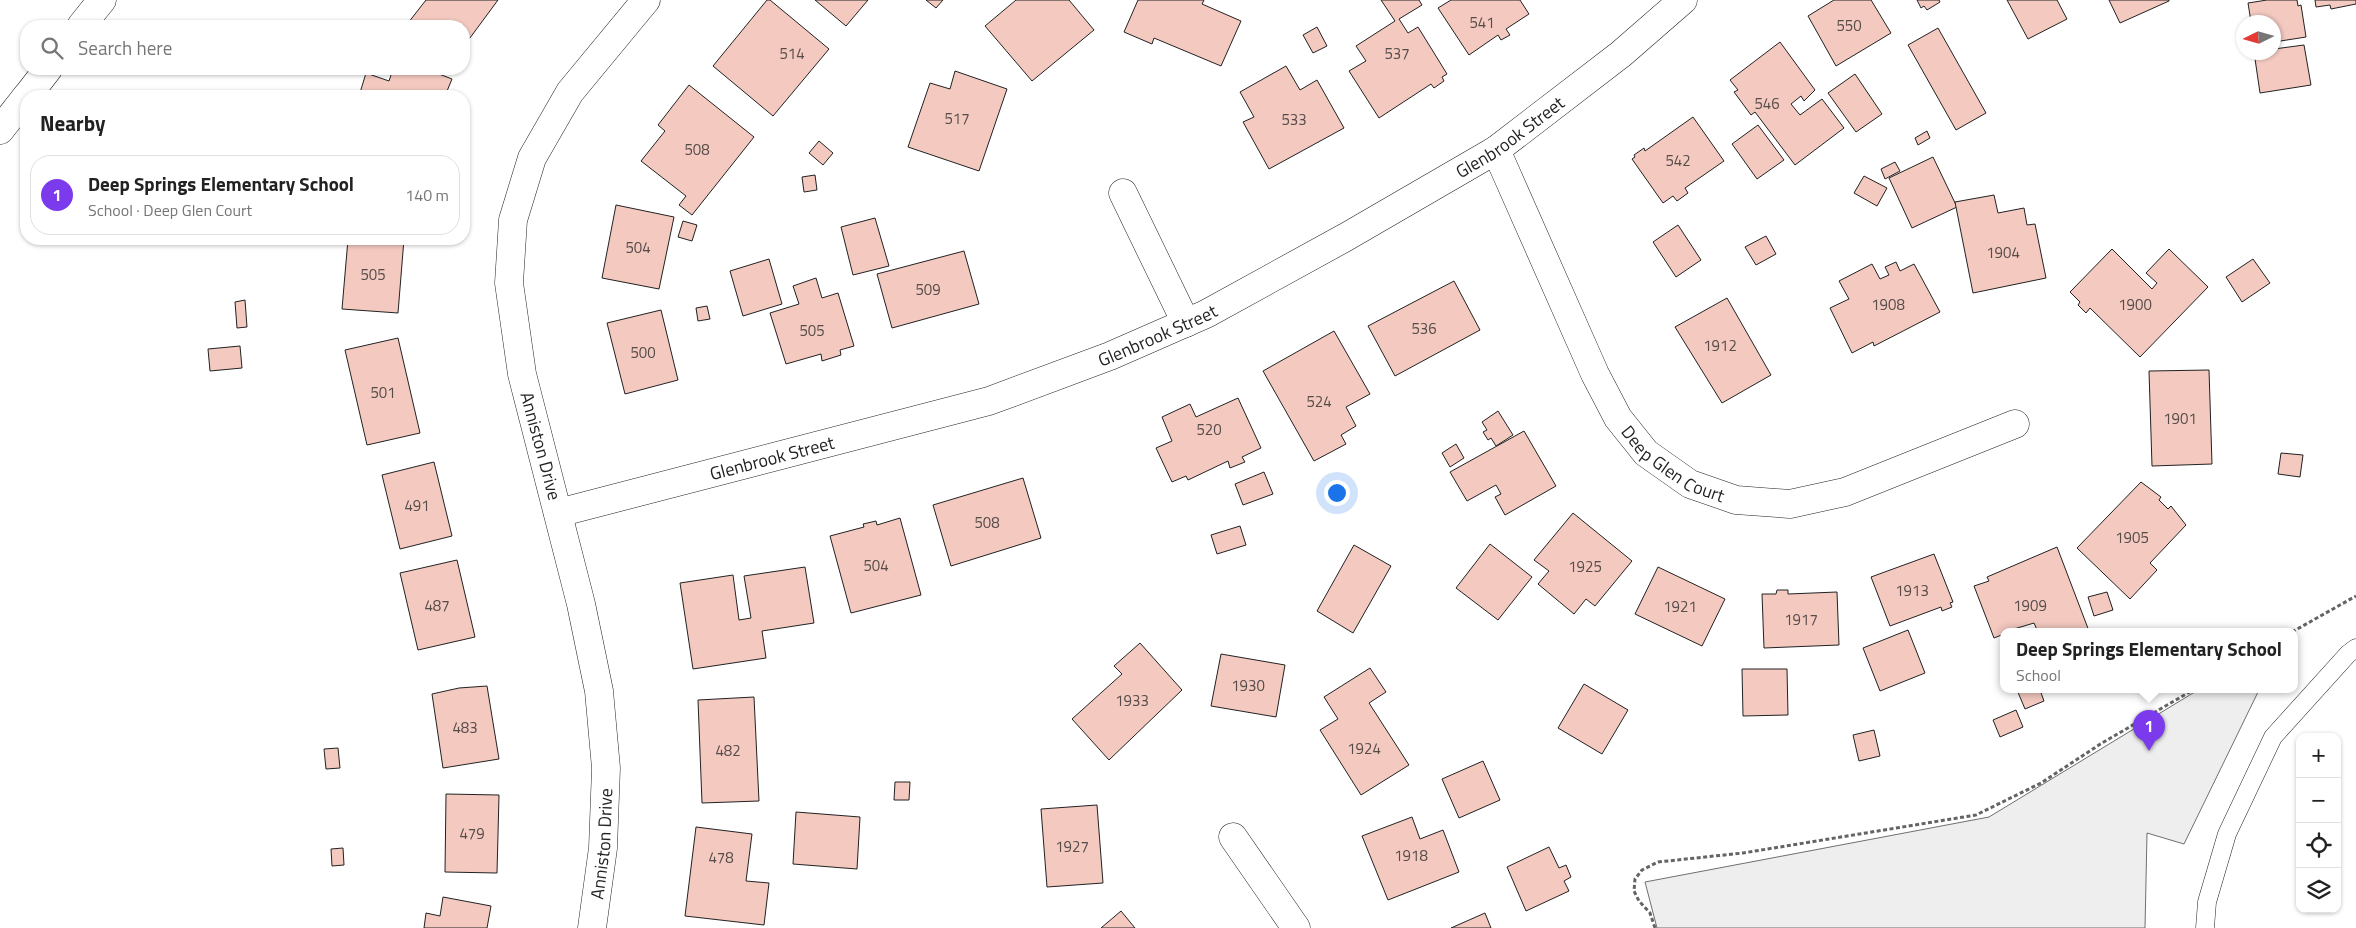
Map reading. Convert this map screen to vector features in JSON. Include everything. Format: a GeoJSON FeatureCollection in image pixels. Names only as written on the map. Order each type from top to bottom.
{"type":"FeatureCollection","features":[{"type":"Feature","properties":{"kind":"main road"},"geometry":{"type":"LineString","coordinates":[[86,20],[102,0]]}},
{"type":"Feature","properties":{"kind":"main road","name":"Anniston Drive"},"geometry":{"type":"LineString","coordinates":[[592,928],[603,848],[606,768],[599,691],[581,604],[522,374],[509,283],[513,220],[532,158],[570,92],[646,0]]}},
{"type":"Feature","properties":{"kind":"main road","name":"Glenbrook Street"},"geometry":{"type":"LineString","coordinates":[[558,513],[989,401],[1110,356],[1206,314],[1346,237],[1496,150],[1621,54],[1683,0]]}},
{"type":"Feature","properties":{"kind":"main road"},"geometry":{"type":"LineString","coordinates":[[31,90],[43,75]]}},
{"type":"Feature","properties":{"kind":"main road"},"geometry":{"type":"LineString","coordinates":[[0,130],[20,104]]}},
{"type":"Feature","properties":{"kind":"main road","name":"Deep Glen Court"},"geometry":{"type":"LineString","coordinates":[[1496,150],[1595,374],[1618,418],[1646,452],[1690,484],[1736,500],[1790,504],[1845,492],[2015,424]]}},
{"type":"Feature","properties":{"kind":"main road"},"geometry":{"type":"LineString","coordinates":[[1123,193],[1186,323]]}},
{"type":"Feature","properties":{"kind":"main road"},"geometry":{"type":"LineString","coordinates":[[1233,837],[1296,928]]}},
{"type":"Feature","properties":{"kind":"lane"},"geometry":{"type":"LineString","coordinates":[[2206,928],[2207,902],[2227,834],[2273,737],[2348,654],[2356,648]]}},
{"type":"Feature","properties":{"kind":"lane"},"geometry":{"type":"LineString","coordinates":[[2207,902],[2220,928]]}},
{"type":"Feature","properties":{"kind":"path"},"geometry":{"type":"LineString","coordinates":[[2298,629],[2356,596]]}},
{"type":"Feature","properties":{"kind":"path"},"geometry":{"type":"LineString","coordinates":[[1655,928],[1650,914],[1638,901],[1634,891],[1635,878],[1642,870],[1658,862],[1760,851],[1976,815],[2041,783],[2102,743],[2188,693]]}},
{"type":"Feature","properties":{"kind":"shaded area"},"geometry":{"type":"Polygon","coordinates":[[[2193,693],[2258,693],[2184,844],[2147,833],[2145,928],[1657,928],[1645,882],[1989,817],[2193,693]]]}},
{"type":"Feature","properties":{"kind":"building"},"geometry":{"type":"Polygon","coordinates":[[[426,0],[498,0],[470,38],[470,20],[410,20],[426,0]]]}},
{"type":"Feature","properties":{"kind":"building"},"geometry":{"type":"Polygon","coordinates":[[[767,0],[770,0],[829,49],[773,116],[713,66],[767,0]]]}},
{"type":"Feature","properties":{"kind":"building"},"geometry":{"type":"Polygon","coordinates":[[[815,0],[868,0],[846,26],[815,0]]]}},
{"type":"Feature","properties":{"kind":"building"},"geometry":{"type":"Polygon","coordinates":[[[926,0],[943,0],[936,8],[926,0]]]}},
{"type":"Feature","properties":{"kind":"building"},"geometry":{"type":"Polygon","coordinates":[[[1016,0],[1069,0],[1094,30],[1032,81],[985,26],[1016,0]]]}},
{"type":"Feature","properties":{"kind":"building"},"geometry":{"type":"Polygon","coordinates":[[[1138,0],[1204,0],[1202,4],[1241,21],[1221,66],[1154,38],[1152,44],[1124,32],[1138,0]]]}},
{"type":"Feature","properties":{"kind":"building"},"geometry":{"type":"Polygon","coordinates":[[[1381,0],[1419,0],[1422,5],[1399,19],[1408,33],[1418,27],[1447,74],[1442,77],[1444,81],[1434,88],[1431,84],[1379,118],[1349,71],[1366,61],[1356,46],[1395,21],[1381,0]]]}},
{"type":"Feature","properties":{"kind":"building"},"geometry":{"type":"Polygon","coordinates":[[[1451,0],[1520,0],[1529,14],[1506,29],[1510,35],[1501,40],[1498,35],[1469,55],[1438,8],[1451,0]]]}},
{"type":"Feature","properties":{"kind":"building"},"geometry":{"type":"Polygon","coordinates":[[[1834,0],[1871,0],[1891,33],[1836,66],[1808,16],[1834,0]]]}},
{"type":"Feature","properties":{"kind":"building"},"geometry":{"type":"Polygon","coordinates":[[[1917,0],[1939,0],[1940,2],[1927,10],[1924,6],[1921,8],[1917,0]]]}},
{"type":"Feature","properties":{"kind":"building"},"geometry":{"type":"Polygon","coordinates":[[[2007,0],[2057,0],[2067,19],[2028,39],[2007,0]]]}},
{"type":"Feature","properties":{"kind":"building"},"geometry":{"type":"Polygon","coordinates":[[[2109,0],[2169,0],[2169,1],[2120,23],[2109,0]]]}},
{"type":"Feature","properties":{"kind":"building"},"geometry":{"type":"Polygon","coordinates":[[[2267,0],[2297,0],[2298,6],[2301,5],[2306,37],[2281,41],[2281,15],[2250,15],[2248,3],[2267,0]]]}},
{"type":"Feature","properties":{"kind":"building"},"geometry":{"type":"Polygon","coordinates":[[[2315,0],[2356,0],[2356,4],[2331,9],[2330,5],[2316,7],[2315,0]]]}},
{"type":"Feature","properties":{"kind":"building"},"geometry":{"type":"Polygon","coordinates":[[[1317,27],[1327,46],[1313,53],[1303,35],[1317,27]]]}},
{"type":"Feature","properties":{"kind":"building"},"geometry":{"type":"Polygon","coordinates":[[[1938,28],[1986,113],[1956,130],[1908,45],[1938,28]]]}},
{"type":"Feature","properties":{"kind":"building"},"geometry":{"type":"Polygon","coordinates":[[[1780,42],[1815,90],[1804,101],[1801,96],[1791,104],[1800,115],[1822,99],[1844,128],[1795,165],[1755,112],[1751,115],[1734,92],[1738,90],[1730,80],[1780,42]]]}},
{"type":"Feature","properties":{"kind":"building"},"geometry":{"type":"Polygon","coordinates":[[[2304,45],[2311,85],[2260,93],[2255,60],[2281,60],[2281,48],[2304,45]]]}},
{"type":"Feature","properties":{"kind":"building"},"geometry":{"type":"Polygon","coordinates":[[[1286,66],[1300,90],[1317,80],[1344,128],[1269,169],[1243,122],[1254,117],[1240,92],[1286,66]]]}},
{"type":"Feature","properties":{"kind":"building"},"geometry":{"type":"Polygon","coordinates":[[[955,71],[1007,89],[979,171],[908,147],[930,83],[950,89],[955,71]]]}},
{"type":"Feature","properties":{"kind":"building"},"geometry":{"type":"Polygon","coordinates":[[[1855,74],[1882,114],[1856,132],[1828,93],[1855,74]]]}},
{"type":"Feature","properties":{"kind":"building"},"geometry":{"type":"Polygon","coordinates":[[[365,75],[372,75],[389,81],[391,75],[442,75],[452,79],[447,90],[361,90],[365,75]]]}},
{"type":"Feature","properties":{"kind":"building"},"geometry":{"type":"Polygon","coordinates":[[[689,85],[754,137],[692,215],[679,205],[686,196],[641,161],[665,131],[658,125],[689,85]]]}},
{"type":"Feature","properties":{"kind":"building"},"geometry":{"type":"Polygon","coordinates":[[[1693,117],[1724,161],[1685,188],[1688,193],[1677,201],[1673,196],[1663,203],[1632,159],[1635,157],[1634,155],[1644,148],[1645,151],[1693,117]]]}},
{"type":"Feature","properties":{"kind":"building"},"geometry":{"type":"Polygon","coordinates":[[[1758,125],[1784,160],[1757,179],[1732,144],[1758,125]]]}},
{"type":"Feature","properties":{"kind":"building"},"geometry":{"type":"Polygon","coordinates":[[[1927,131],[1930,138],[1918,145],[1915,138],[1927,131]]]}},
{"type":"Feature","properties":{"kind":"building"},"geometry":{"type":"Polygon","coordinates":[[[819,141],[833,153],[823,165],[809,153],[819,141]]]}},
{"type":"Feature","properties":{"kind":"building"},"geometry":{"type":"Polygon","coordinates":[[[1933,157],[1957,207],[1912,228],[1889,178],[1933,157]]]}},
{"type":"Feature","properties":{"kind":"building"},"geometry":{"type":"Polygon","coordinates":[[[1895,162],[1900,171],[1885,179],[1881,169],[1895,162]]]}},
{"type":"Feature","properties":{"kind":"building"},"geometry":{"type":"Polygon","coordinates":[[[815,175],[817,190],[804,192],[802,177],[815,175]]]}},
{"type":"Feature","properties":{"kind":"building"},"geometry":{"type":"Polygon","coordinates":[[[1864,176],[1887,188],[1877,206],[1854,193],[1864,176]]]}},
{"type":"Feature","properties":{"kind":"building"},"geometry":{"type":"Polygon","coordinates":[[[1994,195],[1998,213],[2024,208],[2027,225],[2035,224],[2046,278],[1973,293],[1955,202],[1994,195]]]}},
{"type":"Feature","properties":{"kind":"building"},"geometry":{"type":"Polygon","coordinates":[[[616,205],[674,217],[659,289],[602,278],[616,205]]]}},
{"type":"Feature","properties":{"kind":"building"},"geometry":{"type":"Polygon","coordinates":[[[875,218],[889,266],[853,275],[841,227],[875,218]]]}},
{"type":"Feature","properties":{"kind":"building"},"geometry":{"type":"Polygon","coordinates":[[[683,221],[697,225],[692,241],[678,237],[683,221]]]}},
{"type":"Feature","properties":{"kind":"building"},"geometry":{"type":"Polygon","coordinates":[[[1678,225],[1701,260],[1676,277],[1653,242],[1678,225]]]}},
{"type":"Feature","properties":{"kind":"building"},"geometry":{"type":"Polygon","coordinates":[[[1766,236],[1776,254],[1756,265],[1745,247],[1766,236]]]}},
{"type":"Feature","properties":{"kind":"building"},"geometry":{"type":"Polygon","coordinates":[[[347,245],[404,245],[398,313],[342,309],[347,245]]]}},
{"type":"Feature","properties":{"kind":"building"},"geometry":{"type":"Polygon","coordinates":[[[2112,249],[2152,289],[2157,283],[2146,273],[2169,249],[2208,287],[2140,357],[2090,308],[2086,313],[2078,305],[2080,302],[2070,292],[2112,249]]]}},
{"type":"Feature","properties":{"kind":"building"},"geometry":{"type":"Polygon","coordinates":[[[964,251],[979,304],[892,328],[877,274],[964,251]]]}},
{"type":"Feature","properties":{"kind":"building"},"geometry":{"type":"Polygon","coordinates":[[[769,259],[782,304],[743,316],[730,271],[769,259]]]}},
{"type":"Feature","properties":{"kind":"building"},"geometry":{"type":"Polygon","coordinates":[[[2253,259],[2270,283],[2242,302],[2226,277],[2253,259]]]}},
{"type":"Feature","properties":{"kind":"building"},"geometry":{"type":"Polygon","coordinates":[[[1896,262],[1900,271],[1914,264],[1940,312],[1874,346],[1873,342],[1852,353],[1830,308],[1849,299],[1839,281],[1872,264],[1880,279],[1889,275],[1885,267],[1896,262]]]}},
{"type":"Feature","properties":{"kind":"building"},"geometry":{"type":"Polygon","coordinates":[[[816,278],[822,298],[838,293],[854,346],[840,350],[841,355],[822,361],[821,354],[786,364],[770,313],[799,304],[793,286],[816,278]]]}},
{"type":"Feature","properties":{"kind":"building"},"geometry":{"type":"Polygon","coordinates":[[[1454,281],[1480,330],[1395,376],[1368,326],[1454,281]]]}},
{"type":"Feature","properties":{"kind":"building"},"geometry":{"type":"Polygon","coordinates":[[[1727,298],[1771,375],[1722,403],[1675,327],[1727,298]]]}},
{"type":"Feature","properties":{"kind":"building"},"geometry":{"type":"Polygon","coordinates":[[[245,300],[247,327],[237,328],[235,302],[245,300]]]}},
{"type":"Feature","properties":{"kind":"building"},"geometry":{"type":"Polygon","coordinates":[[[707,306],[710,319],[698,321],[696,308],[707,306]]]}},
{"type":"Feature","properties":{"kind":"building"},"geometry":{"type":"Polygon","coordinates":[[[661,310],[678,380],[625,394],[607,323],[661,310]]]}},
{"type":"Feature","properties":{"kind":"building"},"geometry":{"type":"Polygon","coordinates":[[[1334,331],[1370,394],[1346,407],[1356,426],[1341,435],[1346,444],[1314,461],[1263,371],[1334,331]]]}},
{"type":"Feature","properties":{"kind":"building"},"geometry":{"type":"Polygon","coordinates":[[[398,338],[420,433],[367,445],[345,350],[398,338]]]}},
{"type":"Feature","properties":{"kind":"building"},"geometry":{"type":"Polygon","coordinates":[[[240,346],[242,368],[210,371],[208,349],[240,346]]]}},
{"type":"Feature","properties":{"kind":"building"},"geometry":{"type":"Polygon","coordinates":[[[2209,370],[2212,464],[2152,466],[2149,371],[2209,370]]]}},
{"type":"Feature","properties":{"kind":"building"},"geometry":{"type":"Polygon","coordinates":[[[1238,398],[1261,448],[1242,457],[1245,462],[1230,468],[1228,461],[1188,480],[1186,476],[1172,482],[1156,448],[1172,441],[1162,417],[1190,404],[1196,417],[1238,398]]]}},
{"type":"Feature","properties":{"kind":"building"},"geometry":{"type":"Polygon","coordinates":[[[1498,411],[1513,435],[1496,446],[1491,438],[1488,440],[1483,432],[1487,430],[1482,422],[1498,411]]]}},
{"type":"Feature","properties":{"kind":"building"},"geometry":{"type":"Polygon","coordinates":[[[1524,431],[1556,486],[1505,515],[1495,497],[1501,494],[1496,485],[1467,501],[1450,472],[1524,431]]]}},
{"type":"Feature","properties":{"kind":"building"},"geometry":{"type":"Polygon","coordinates":[[[1456,444],[1464,458],[1450,467],[1442,453],[1456,444]]]}},
{"type":"Feature","properties":{"kind":"building"},"geometry":{"type":"Polygon","coordinates":[[[2281,453],[2303,455],[2300,477],[2278,474],[2281,453]]]}},
{"type":"Feature","properties":{"kind":"building"},"geometry":{"type":"Polygon","coordinates":[[[434,462],[452,536],[400,549],[382,475],[434,462]]]}},
{"type":"Feature","properties":{"kind":"building"},"geometry":{"type":"Polygon","coordinates":[[[1264,472],[1273,494],[1243,505],[1235,484],[1264,472]]]}},
{"type":"Feature","properties":{"kind":"building"},"geometry":{"type":"Polygon","coordinates":[[[1023,478],[1041,538],[951,566],[933,505],[1023,478]]]}},
{"type":"Feature","properties":{"kind":"building"},"geometry":{"type":"Polygon","coordinates":[[[2141,482],[2161,497],[2159,500],[2168,509],[2171,506],[2186,525],[2150,563],[2157,570],[2130,599],[2077,548],[2141,482]]]}},
{"type":"Feature","properties":{"kind":"building"},"geometry":{"type":"Polygon","coordinates":[[[1573,513],[1632,561],[1595,606],[1586,599],[1574,614],[1538,584],[1549,571],[1534,560],[1573,513]]]}},
{"type":"Feature","properties":{"kind":"building"},"geometry":{"type":"Polygon","coordinates":[[[900,518],[921,595],[851,613],[830,536],[864,527],[863,524],[876,521],[877,525],[900,518]]]}},
{"type":"Feature","properties":{"kind":"building"},"geometry":{"type":"Polygon","coordinates":[[[1240,526],[1246,545],[1217,554],[1211,535],[1240,526]]]}},
{"type":"Feature","properties":{"kind":"building"},"geometry":{"type":"Polygon","coordinates":[[[1490,544],[1532,577],[1498,620],[1456,588],[1490,544]]]}},
{"type":"Feature","properties":{"kind":"building"},"geometry":{"type":"Polygon","coordinates":[[[1354,545],[1391,566],[1353,633],[1317,611],[1354,545]]]}},
{"type":"Feature","properties":{"kind":"building"},"geometry":{"type":"Polygon","coordinates":[[[2057,547],[2088,628],[2036,628],[2034,623],[2017,628],[2000,628],[2000,636],[1994,638],[1974,586],[1989,581],[1987,577],[2057,547]]]}},
{"type":"Feature","properties":{"kind":"building"},"geometry":{"type":"Polygon","coordinates":[[[1934,554],[1953,602],[1950,603],[1952,607],[1942,611],[1941,607],[1890,626],[1871,577],[1934,554]]]}},
{"type":"Feature","properties":{"kind":"building"},"geometry":{"type":"Polygon","coordinates":[[[457,560],[475,637],[418,650],[400,573],[457,560]]]}},
{"type":"Feature","properties":{"kind":"building"},"geometry":{"type":"Polygon","coordinates":[[[805,567],[814,623],[762,631],[766,658],[693,669],[680,583],[733,575],[739,620],[751,618],[744,576],[805,567]]]}},
{"type":"Feature","properties":{"kind":"building"},"geometry":{"type":"Polygon","coordinates":[[[1658,567],[1725,599],[1702,646],[1635,614],[1658,567]]]}},
{"type":"Feature","properties":{"kind":"building"},"geometry":{"type":"Polygon","coordinates":[[[1777,590],[1788,590],[1788,594],[1837,592],[1839,645],[1764,648],[1762,594],[1776,594],[1777,590]]]}},
{"type":"Feature","properties":{"kind":"building"},"geometry":{"type":"Polygon","coordinates":[[[2107,592],[2113,610],[2094,616],[2088,597],[2107,592]]]}},
{"type":"Feature","properties":{"kind":"building"},"geometry":{"type":"Polygon","coordinates":[[[1908,630],[1925,673],[1880,691],[1863,648],[1908,630]]]}},
{"type":"Feature","properties":{"kind":"building"},"geometry":{"type":"Polygon","coordinates":[[[1140,643],[1182,690],[1109,760],[1072,719],[1122,674],[1114,666],[1140,643]]]}},
{"type":"Feature","properties":{"kind":"building"},"geometry":{"type":"Polygon","coordinates":[[[1221,654],[1285,665],[1276,717],[1211,706],[1221,654]]]}},
{"type":"Feature","properties":{"kind":"building"},"geometry":{"type":"Polygon","coordinates":[[[1370,668],[1386,692],[1369,703],[1409,765],[1361,795],[1320,730],[1338,719],[1324,697],[1370,668]]]}},
{"type":"Feature","properties":{"kind":"building"},"geometry":{"type":"Polygon","coordinates":[[[1742,669],[1787,669],[1788,715],[1743,716],[1742,669]]]}},
{"type":"Feature","properties":{"kind":"building"},"geometry":{"type":"Polygon","coordinates":[[[1584,684],[1628,710],[1602,754],[1558,728],[1584,684]]]}},
{"type":"Feature","properties":{"kind":"building"},"geometry":{"type":"Polygon","coordinates":[[[487,686],[499,759],[443,768],[432,694],[459,688],[487,686]]]}},
{"type":"Feature","properties":{"kind":"building"},"geometry":{"type":"Polygon","coordinates":[[[2018,693],[2041,693],[2044,701],[2025,709],[2018,693]]]}},
{"type":"Feature","properties":{"kind":"building"},"geometry":{"type":"Polygon","coordinates":[[[754,697],[759,801],[702,803],[698,700],[754,697]]]}},
{"type":"Feature","properties":{"kind":"building"},"geometry":{"type":"Polygon","coordinates":[[[2016,710],[2023,727],[2000,737],[1993,720],[2016,710]]]}},
{"type":"Feature","properties":{"kind":"building"},"geometry":{"type":"Polygon","coordinates":[[[1874,730],[1880,756],[1859,761],[1853,735],[1874,730]]]}},
{"type":"Feature","properties":{"kind":"building"},"geometry":{"type":"Polygon","coordinates":[[[338,748],[340,768],[326,769],[324,749],[338,748]]]}},
{"type":"Feature","properties":{"kind":"building"},"geometry":{"type":"Polygon","coordinates":[[[1483,761],[1500,800],[1459,818],[1442,779],[1483,761]]]}},
{"type":"Feature","properties":{"kind":"building"},"geometry":{"type":"Polygon","coordinates":[[[895,782],[910,782],[909,800],[894,800],[895,782]]]}},
{"type":"Feature","properties":{"kind":"building"},"geometry":{"type":"Polygon","coordinates":[[[446,794],[499,795],[497,873],[445,872],[446,794]]]}},
{"type":"Feature","properties":{"kind":"building"},"geometry":{"type":"Polygon","coordinates":[[[1097,805],[1103,883],[1047,887],[1041,809],[1097,805]]]}},
{"type":"Feature","properties":{"kind":"building"},"geometry":{"type":"Polygon","coordinates":[[[796,812],[860,817],[857,869],[793,864],[796,812]]]}},
{"type":"Feature","properties":{"kind":"building"},"geometry":{"type":"Polygon","coordinates":[[[1412,817],[1420,839],[1443,830],[1459,872],[1388,900],[1362,836],[1412,817]]]}},
{"type":"Feature","properties":{"kind":"building"},"geometry":{"type":"Polygon","coordinates":[[[696,827],[752,834],[746,881],[769,883],[764,925],[685,916],[696,827]]]}},
{"type":"Feature","properties":{"kind":"building"},"geometry":{"type":"Polygon","coordinates":[[[1549,847],[1559,868],[1566,865],[1571,877],[1564,881],[1569,891],[1526,911],[1507,867],[1549,847]]]}},
{"type":"Feature","properties":{"kind":"building"},"geometry":{"type":"Polygon","coordinates":[[[343,848],[344,865],[332,866],[331,849],[343,848]]]}},
{"type":"Feature","properties":{"kind":"building"},"geometry":{"type":"Polygon","coordinates":[[[443,897],[491,906],[487,928],[424,928],[426,913],[440,916],[443,897]]]}},
{"type":"Feature","properties":{"kind":"building"},"geometry":{"type":"Polygon","coordinates":[[[1121,911],[1135,928],[1101,928],[1121,911]]]}},
{"type":"Feature","properties":{"kind":"building"},"geometry":{"type":"Polygon","coordinates":[[[1485,913],[1491,928],[1451,928],[1485,913]]]}},
{"type":"Feature","properties":{"kind":"place","name":"Deep Springs Elementary School"},"geometry":{"type":"Point","coordinates":[2149,751]}}]}
